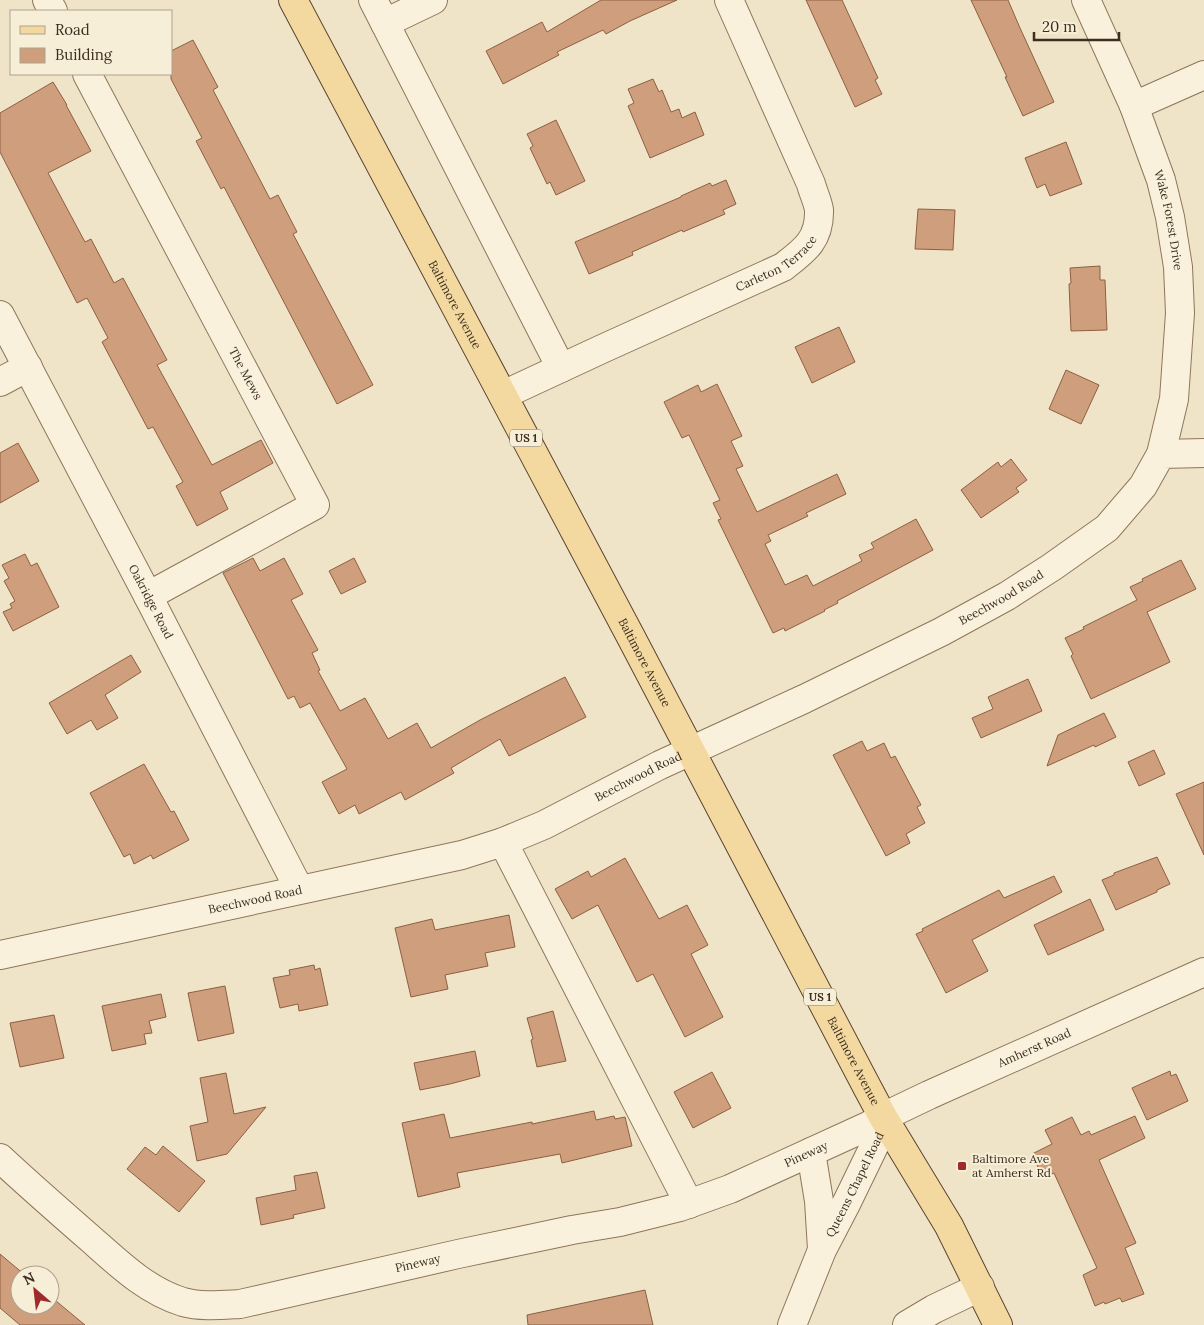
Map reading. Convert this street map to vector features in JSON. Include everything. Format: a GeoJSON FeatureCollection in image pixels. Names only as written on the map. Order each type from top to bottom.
{"type":"FeatureCollection","features":[{"type":"Feature","properties":{"kind":"main road","name":"Baltimore Avenue"},"geometry":{"type":"LineString","coordinates":[[293,0],[691,750],[875,1122],[949,1226],[998,1325]]}},
{"type":"Feature","properties":{"kind":"street"},"geometry":{"type":"LineString","coordinates":[[434,0],[379,11],[561,368]]}},
{"type":"Feature","properties":{"kind":"street","name":"Carleton Terrace"},"geometry":{"type":"LineString","coordinates":[[503,395],[783,267],[805,250],[818,231],[819,209],[811,184],[729,0]]}},
{"type":"Feature","properties":{"kind":"street","name":"Wake Forest Drive"},"geometry":{"type":"LineString","coordinates":[[1086,0],[1134,106],[1161,180],[1170,217],[1178,267],[1180,313],[1174,399],[1161,454]]}},
{"type":"Feature","properties":{"kind":"street","name":"The Mews"},"geometry":{"type":"LineString","coordinates":[[87,75],[315,505],[148,596]]}},
{"type":"Feature","properties":{"kind":"street"},"geometry":{"type":"LineString","coordinates":[[1134,106],[1204,75]]}},
{"type":"Feature","properties":{"kind":"street","name":"Oakridge Road"},"geometry":{"type":"LineString","coordinates":[[0,315],[299,889]]}},
{"type":"Feature","properties":{"kind":"street"},"geometry":{"type":"LineString","coordinates":[[0,382],[28,367]]}},
{"type":"Feature","properties":{"kind":"street"},"geometry":{"type":"LineString","coordinates":[[1161,454],[1204,453]]}},
{"type":"Feature","properties":{"kind":"street","name":"Beechwood Road"},"geometry":{"type":"LineString","coordinates":[[0,954],[462,855],[503,842],[544,825],[660,765],[804,699],[941,632],[1007,596],[1107,528],[1143,486],[1161,454]]}},
{"type":"Feature","properties":{"kind":"street"},"geometry":{"type":"LineString","coordinates":[[503,842],[689,1204]]}},
{"type":"Feature","properties":{"kind":"street","name":"Amherst Road"},"geometry":{"type":"LineString","coordinates":[[875,1122],[1204,972]]}},
{"type":"Feature","properties":{"kind":"street","name":"Pineway"},"geometry":{"type":"LineString","coordinates":[[0,1158],[127,1271],[157,1292],[182,1302],[219,1306],[240,1304],[458,1254],[654,1214],[730,1189],[875,1122]]}},
{"type":"Feature","properties":{"kind":"street","name":"Queens Chapel Road"},"geometry":{"type":"LineString","coordinates":[[792,1325],[822,1250],[879,1136],[875,1122]]}},
{"type":"Feature","properties":{"kind":"street","name":"Queens Chapel Road"},"geometry":{"type":"LineString","coordinates":[[811,1152],[819,1201],[822,1250]]}},
{"type":"Feature","properties":{"kind":"street"},"geometry":{"type":"LineString","coordinates":[[907,1325],[934,1309],[980,1287]]}},
{"type":"Feature","properties":{"kind":"building"},"geometry":{"type":"Polygon","coordinates":[[[601,0],[677,0],[606,34],[603,30],[557,52],[559,55],[503,84],[486,51],[542,22],[547,32],[601,0]]]}},
{"type":"Feature","properties":{"kind":"building"},"geometry":{"type":"Polygon","coordinates":[[[806,0],[842,0],[878,78],[875,80],[882,94],[855,107],[806,0]]]}},
{"type":"Feature","properties":{"kind":"building"},"geometry":{"type":"Polygon","coordinates":[[[971,0],[1008,0],[1054,102],[1023,116],[971,0]]]}},
{"type":"Feature","properties":{"kind":"building"},"geometry":{"type":"Polygon","coordinates":[[[193,40],[218,87],[213,90],[270,199],[278,195],[297,232],[293,234],[373,385],[337,404],[224,187],[221,189],[196,141],[202,138],[171,79],[172,50],[193,40]]]}},
{"type":"Feature","properties":{"kind":"building"},"geometry":{"type":"Polygon","coordinates":[[[653,79],[659,92],[662,90],[671,112],[679,109],[682,118],[695,112],[704,135],[650,158],[628,106],[634,103],[628,89],[653,79]]]}},
{"type":"Feature","properties":{"kind":"building"},"geometry":{"type":"Polygon","coordinates":[[[53,82],[91,151],[48,173],[85,242],[91,239],[114,283],[123,278],[167,360],[157,365],[212,465],[261,440],[273,463],[220,492],[228,509],[197,526],[176,486],[183,482],[153,427],[148,429],[102,342],[108,338],[87,298],[77,303],[0,152],[0,113],[53,82]]]}},
{"type":"Feature","properties":{"kind":"building"},"geometry":{"type":"Polygon","coordinates":[[[556,120],[585,181],[556,195],[550,182],[547,184],[530,148],[533,146],[527,134],[556,120]]]}},
{"type":"Feature","properties":{"kind":"building"},"geometry":{"type":"Polygon","coordinates":[[[1066,142],[1082,184],[1050,196],[1045,184],[1037,188],[1025,158],[1066,142]]]}},
{"type":"Feature","properties":{"kind":"building"},"geometry":{"type":"Polygon","coordinates":[[[726,180],[736,204],[723,210],[725,214],[632,252],[633,255],[589,274],[575,242],[710,183],[712,186],[726,180]]]}},
{"type":"Feature","properties":{"kind":"building"},"geometry":{"type":"Polygon","coordinates":[[[918,209],[955,210],[953,250],[915,249],[918,209]]]}},
{"type":"Feature","properties":{"kind":"building"},"geometry":{"type":"Polygon","coordinates":[[[1100,266],[1100,280],[1105,280],[1107,330],[1071,331],[1070,268],[1100,266]]]}},
{"type":"Feature","properties":{"kind":"building"},"geometry":{"type":"Polygon","coordinates":[[[839,327],[855,362],[812,383],[795,347],[839,327]]]}},
{"type":"Feature","properties":{"kind":"building"},"geometry":{"type":"Polygon","coordinates":[[[1066,370],[1099,385],[1081,424],[1049,409],[1066,370]]]}},
{"type":"Feature","properties":{"kind":"building"},"geometry":{"type":"Polygon","coordinates":[[[717,384],[742,436],[731,441],[743,466],[736,469],[757,512],[837,474],[846,494],[806,513],[808,516],[768,535],[771,541],[765,544],[785,585],[807,575],[813,586],[862,561],[859,555],[874,548],[871,543],[916,519],[933,550],[837,601],[838,603],[825,611],[785,631],[784,628],[773,633],[718,520],[721,519],[713,503],[720,500],[689,435],[682,438],[664,402],[698,385],[701,392],[717,384]]]}},
{"type":"Feature","properties":{"kind":"building"},"geometry":{"type":"Polygon","coordinates":[[[18,443],[39,481],[0,503],[0,453],[18,443]]]}},
{"type":"Feature","properties":{"kind":"building"},"geometry":{"type":"Polygon","coordinates":[[[1011,459],[1027,480],[1016,488],[1019,492],[981,518],[961,490],[998,462],[1001,467],[1011,459]]]}},
{"type":"Feature","properties":{"kind":"building"},"geometry":{"type":"Polygon","coordinates":[[[25,554],[31,566],[37,563],[59,607],[13,631],[3,612],[12,608],[10,604],[15,601],[4,581],[9,578],[2,565],[25,554]]]}},
{"type":"Feature","properties":{"kind":"building"},"geometry":{"type":"Polygon","coordinates":[[[253,558],[260,571],[284,558],[303,594],[291,600],[318,650],[312,653],[320,670],[318,671],[340,711],[365,698],[388,739],[417,723],[431,748],[480,720],[565,677],[586,717],[509,756],[500,739],[451,768],[454,773],[405,800],[401,792],[359,814],[355,805],[339,814],[322,782],[347,769],[310,703],[300,708],[294,696],[288,699],[223,573],[253,558]]]}},
{"type":"Feature","properties":{"kind":"building"},"geometry":{"type":"Polygon","coordinates":[[[354,558],[366,582],[341,594],[329,571],[354,558]]]}},
{"type":"Feature","properties":{"kind":"building"},"geometry":{"type":"Polygon","coordinates":[[[1181,560],[1196,589],[1147,612],[1170,662],[1091,699],[1071,656],[1073,654],[1065,638],[1137,600],[1130,587],[1181,560]]]}},
{"type":"Feature","properties":{"kind":"building"},"geometry":{"type":"Polygon","coordinates":[[[131,655],[141,672],[105,695],[118,718],[97,730],[91,720],[67,734],[49,703],[131,655]]]}},
{"type":"Feature","properties":{"kind":"building"},"geometry":{"type":"Polygon","coordinates":[[[1028,679],[1042,711],[981,738],[972,718],[993,709],[988,697],[1028,679]]]}},
{"type":"Feature","properties":{"kind":"building"},"geometry":{"type":"Polygon","coordinates":[[[1104,713],[1116,737],[1047,766],[1058,735],[1104,713]]]}},
{"type":"Feature","properties":{"kind":"building"},"geometry":{"type":"Polygon","coordinates":[[[862,741],[867,751],[884,743],[891,758],[895,756],[921,805],[917,807],[925,823],[906,834],[910,843],[886,856],[833,755],[862,741]]]}},
{"type":"Feature","properties":{"kind":"building"},"geometry":{"type":"Polygon","coordinates":[[[1154,750],[1165,774],[1139,786],[1128,762],[1154,750]]]}},
{"type":"Feature","properties":{"kind":"building"},"geometry":{"type":"Polygon","coordinates":[[[144,764],[171,812],[174,811],[189,840],[153,859],[151,855],[134,864],[130,854],[124,857],[90,793],[144,764]]]}},
{"type":"Feature","properties":{"kind":"building"},"geometry":{"type":"Polygon","coordinates":[[[1204,782],[1204,855],[1176,794],[1204,782]]]}},
{"type":"Feature","properties":{"kind":"building"},"geometry":{"type":"Polygon","coordinates":[[[1157,857],[1170,884],[1157,890],[1157,892],[1116,910],[1102,880],[1114,875],[1114,873],[1157,857]]]}},
{"type":"Feature","properties":{"kind":"building"},"geometry":{"type":"Polygon","coordinates":[[[625,858],[659,919],[687,905],[708,945],[691,954],[723,1017],[685,1037],[653,974],[637,982],[598,905],[572,919],[555,889],[588,871],[591,877],[625,858]]]}},
{"type":"Feature","properties":{"kind":"building"},"geometry":{"type":"Polygon","coordinates":[[[1054,876],[1062,892],[972,940],[988,971],[946,993],[916,934],[923,931],[922,929],[999,890],[1004,898],[1054,876]]]}},
{"type":"Feature","properties":{"kind":"building"},"geometry":{"type":"Polygon","coordinates":[[[1090,899],[1104,930],[1048,955],[1034,925],[1090,899]]]}},
{"type":"Feature","properties":{"kind":"building"},"geometry":{"type":"Polygon","coordinates":[[[509,915],[515,947],[485,953],[488,966],[445,975],[448,989],[411,997],[395,928],[432,919],[435,930],[509,915]]]}},
{"type":"Feature","properties":{"kind":"building"},"geometry":{"type":"Polygon","coordinates":[[[314,965],[315,970],[320,968],[328,1005],[299,1011],[298,1004],[280,1008],[273,978],[290,975],[289,970],[314,965]]]}},
{"type":"Feature","properties":{"kind":"building"},"geometry":{"type":"Polygon","coordinates":[[[225,986],[234,1033],[198,1041],[188,993],[225,986]]]}},
{"type":"Feature","properties":{"kind":"building"},"geometry":{"type":"Polygon","coordinates":[[[161,994],[166,1017],[149,1021],[152,1033],[144,1034],[146,1044],[112,1051],[102,1006],[161,994]]]}},
{"type":"Feature","properties":{"kind":"building"},"geometry":{"type":"Polygon","coordinates":[[[553,1011],[566,1061],[537,1067],[531,1040],[533,1039],[527,1018],[553,1011]]]}},
{"type":"Feature","properties":{"kind":"building"},"geometry":{"type":"Polygon","coordinates":[[[54,1015],[64,1058],[20,1067],[10,1023],[54,1015]]]}},
{"type":"Feature","properties":{"kind":"building"},"geometry":{"type":"Polygon","coordinates":[[[475,1051],[480,1076],[420,1090],[414,1063],[475,1051]]]}},
{"type":"Feature","properties":{"kind":"building"},"geometry":{"type":"Polygon","coordinates":[[[1170,1071],[1171,1076],[1176,1074],[1188,1101],[1147,1120],[1132,1088],[1170,1071]]]}},
{"type":"Feature","properties":{"kind":"building"},"geometry":{"type":"Polygon","coordinates":[[[712,1072],[731,1108],[693,1128],[674,1092],[712,1072]]]}},
{"type":"Feature","properties":{"kind":"building"},"geometry":{"type":"Polygon","coordinates":[[[226,1073],[234,1114],[266,1107],[227,1154],[197,1161],[190,1126],[208,1122],[200,1078],[226,1073]]]}},
{"type":"Feature","properties":{"kind":"building"},"geometry":{"type":"Polygon","coordinates":[[[594,1111],[596,1120],[614,1116],[615,1119],[625,1117],[632,1146],[562,1163],[560,1154],[457,1173],[460,1187],[418,1197],[402,1123],[444,1114],[450,1138],[594,1111]]]}},
{"type":"Feature","properties":{"kind":"building"},"geometry":{"type":"Polygon","coordinates":[[[1135,1116],[1145,1138],[1099,1160],[1136,1243],[1125,1248],[1144,1294],[1122,1302],[1120,1298],[1095,1306],[1083,1275],[1097,1268],[1054,1173],[1043,1178],[1032,1154],[1052,1144],[1045,1130],[1072,1117],[1081,1135],[1089,1131],[1091,1135],[1135,1116]]]}},
{"type":"Feature","properties":{"kind":"building"},"geometry":{"type":"Polygon","coordinates":[[[163,1146],[205,1181],[179,1212],[127,1169],[145,1147],[156,1155],[163,1146]]]}},
{"type":"Feature","properties":{"kind":"building"},"geometry":{"type":"Polygon","coordinates":[[[317,1172],[325,1208],[293,1215],[294,1218],[261,1225],[256,1198],[296,1190],[294,1176],[317,1172]]]}},
{"type":"Feature","properties":{"kind":"building"},"geometry":{"type":"Polygon","coordinates":[[[0,1254],[13,1265],[10,1265],[10,1315],[60,1315],[60,1304],[85,1325],[20,1325],[0,1308],[0,1254]]]}},
{"type":"Feature","properties":{"kind":"building"},"geometry":{"type":"Polygon","coordinates":[[[645,1290],[653,1325],[528,1325],[527,1315],[645,1290]]]}},
{"type":"Feature","properties":{"kind":"place","name":"Baltimore Ave at Amherst Rd"},"geometry":{"type":"Point","coordinates":[962,1166]}}]}
